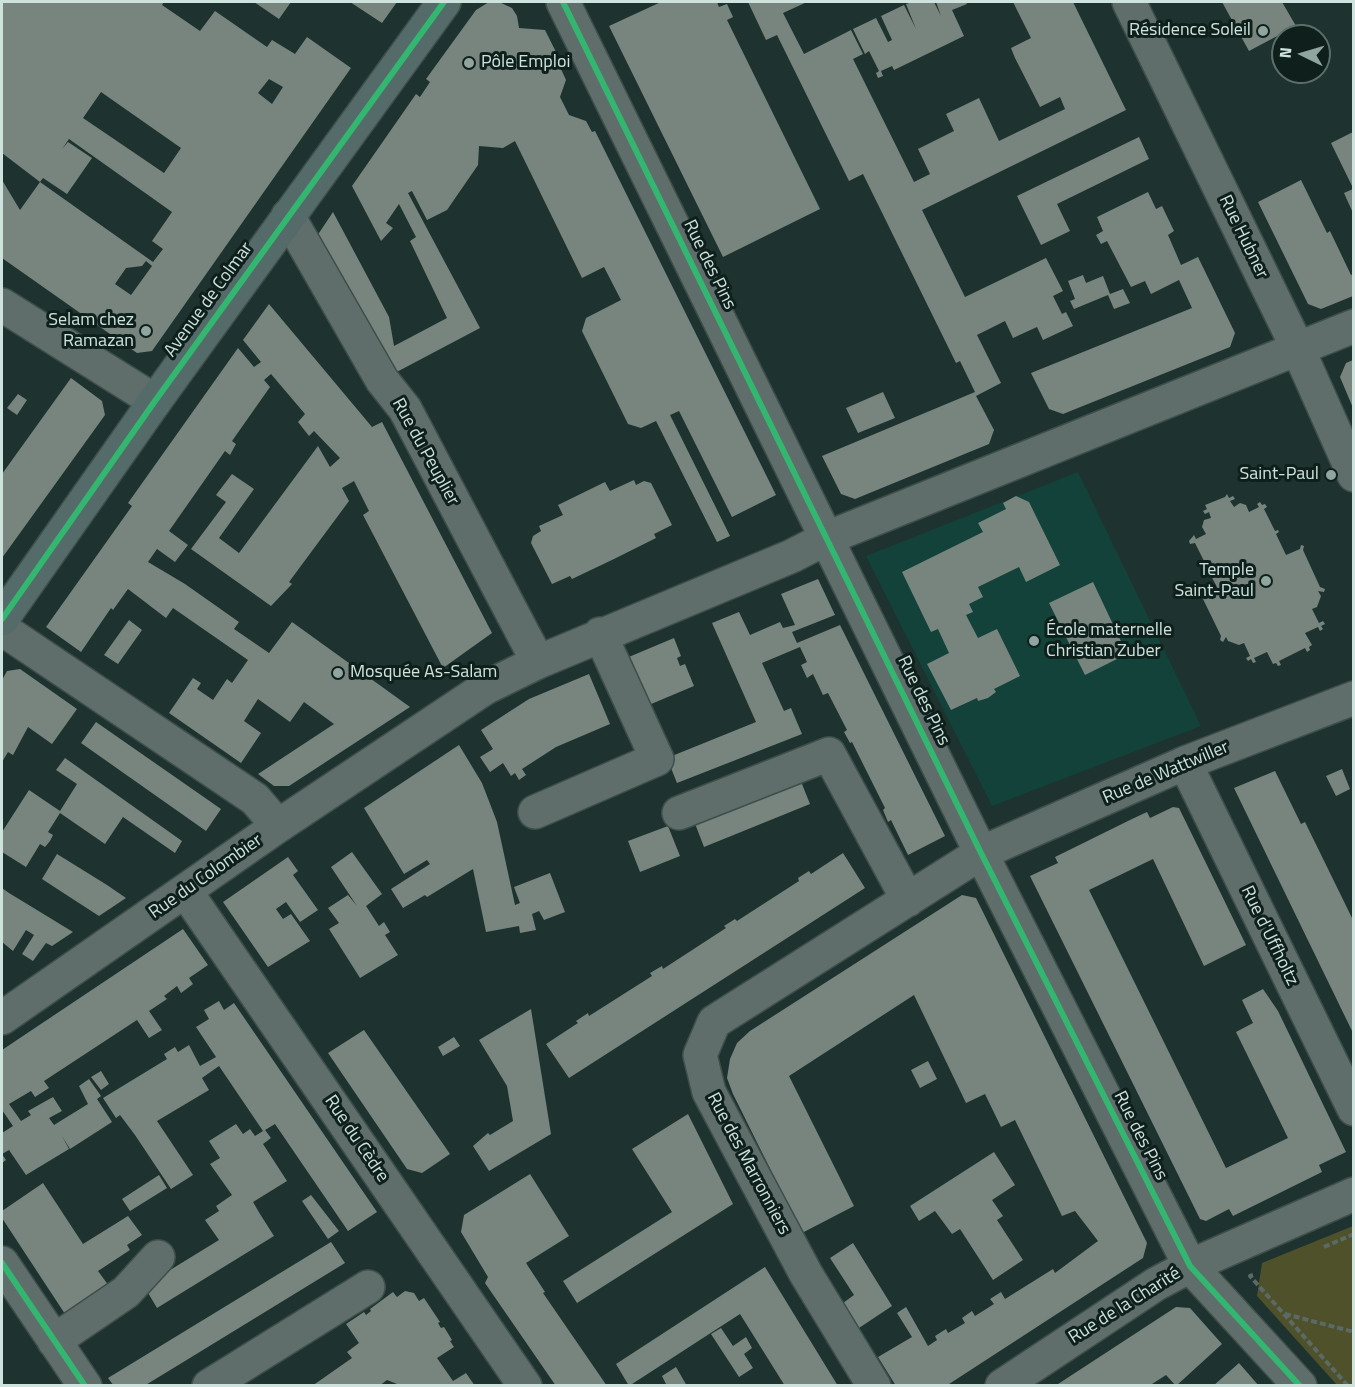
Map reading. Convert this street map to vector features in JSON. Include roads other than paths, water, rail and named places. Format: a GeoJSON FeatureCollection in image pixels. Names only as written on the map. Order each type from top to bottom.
{"type":"FeatureCollection","features":[{"type":"Feature","properties":{"kind":"main road","name":"Avenue de Colmar"},"geometry":{"type":"LineString","coordinates":[[2,619],[155,401],[444,2]]}},
{"type":"Feature","properties":{"kind":"street","name":"Rue des Pins"},"geometry":{"type":"LineString","coordinates":[[563,2],[981,853],[1190,1266],[1300,1386]]}},
{"type":"Feature","properties":{"kind":"street","name":"Rue Hubner"},"geometry":{"type":"LineString","coordinates":[[1129,2],[1298,349],[1353,475]]}},
{"type":"Feature","properties":{"kind":"street","name":"Rue du Peuplier"},"geometry":{"type":"LineString","coordinates":[[288,216],[382,380],[405,409],[538,662]]}},
{"type":"Feature","properties":{"kind":"street"},"geometry":{"type":"LineString","coordinates":[[2,305],[155,401]]}},
{"type":"Feature","properties":{"kind":"street"},"geometry":{"type":"LineString","coordinates":[[278,826],[485,688],[538,662],[600,634],[792,556],[827,538],[1353,326]]}},
{"type":"Feature","properties":{"kind":"street","name":"Rue du Colombier"},"geometry":{"type":"LineString","coordinates":[[2,629],[255,799],[278,826],[2,1018]]}},
{"type":"Feature","properties":{"kind":"street"},"geometry":{"type":"LineString","coordinates":[[535,812],[657,759],[600,634]]}},
{"type":"Feature","properties":{"kind":"street","name":"Rue de Wattwiller"},"geometry":{"type":"LineString","coordinates":[[981,853],[1185,763],[1353,698]]}},
{"type":"Feature","properties":{"kind":"street"},"geometry":{"type":"LineString","coordinates":[[679,813],[829,754],[908,900]]}},
{"type":"Feature","properties":{"kind":"street","name":"Rue d'Uffholtz"},"geometry":{"type":"LineString","coordinates":[[1185,763],[1353,1109]]}},
{"type":"Feature","properties":{"kind":"street","name":"Rue des Marronniers"},"geometry":{"type":"LineString","coordinates":[[874,1386],[806,1274],[715,1102],[700,1054],[714,1022],[981,853]]}},
{"type":"Feature","properties":{"kind":"street","name":"Rue du Cèdre"},"geometry":{"type":"LineString","coordinates":[[186,892],[525,1386]]}},
{"type":"Feature","properties":{"kind":"street","name":"Rue de la Charité"},"geometry":{"type":"LineString","coordinates":[[1002,1386],[1156,1284],[1190,1266],[1353,1194]]}},
{"type":"Feature","properties":{"kind":"street"},"geometry":{"type":"LineString","coordinates":[[54,1341],[126,1292],[158,1257]]}},
{"type":"Feature","properties":{"kind":"street"},"geometry":{"type":"LineString","coordinates":[[2,1263],[85,1386]]}},
{"type":"Feature","properties":{"kind":"street"},"geometry":{"type":"LineString","coordinates":[[209,1386],[368,1287]]}},
{"type":"Feature","properties":{"kind":"place","name":"Résidence Soleil"},"geometry":{"type":"Point","coordinates":[1263,31]}},
{"type":"Feature","properties":{"kind":"place","name":"Pôle Emploi"},"geometry":{"type":"Point","coordinates":[469,63]}},
{"type":"Feature","properties":{"kind":"place","name":"Selam chez Ramazan"},"geometry":{"type":"Point","coordinates":[146,331]}},
{"type":"Feature","properties":{"kind":"place","name":"Saint-Paul"},"geometry":{"type":"Point","coordinates":[1331,475]}},
{"type":"Feature","properties":{"kind":"place","name":"Temple Saint-Paul"},"geometry":{"type":"Point","coordinates":[1266,581]}},
{"type":"Feature","properties":{"kind":"place","name":"École maternelle Christian Zuber"},"geometry":{"type":"Point","coordinates":[1034,641]}},
{"type":"Feature","properties":{"kind":"place","name":"Mosquée As-Salam"},"geometry":{"type":"Point","coordinates":[338,673]}}]}
